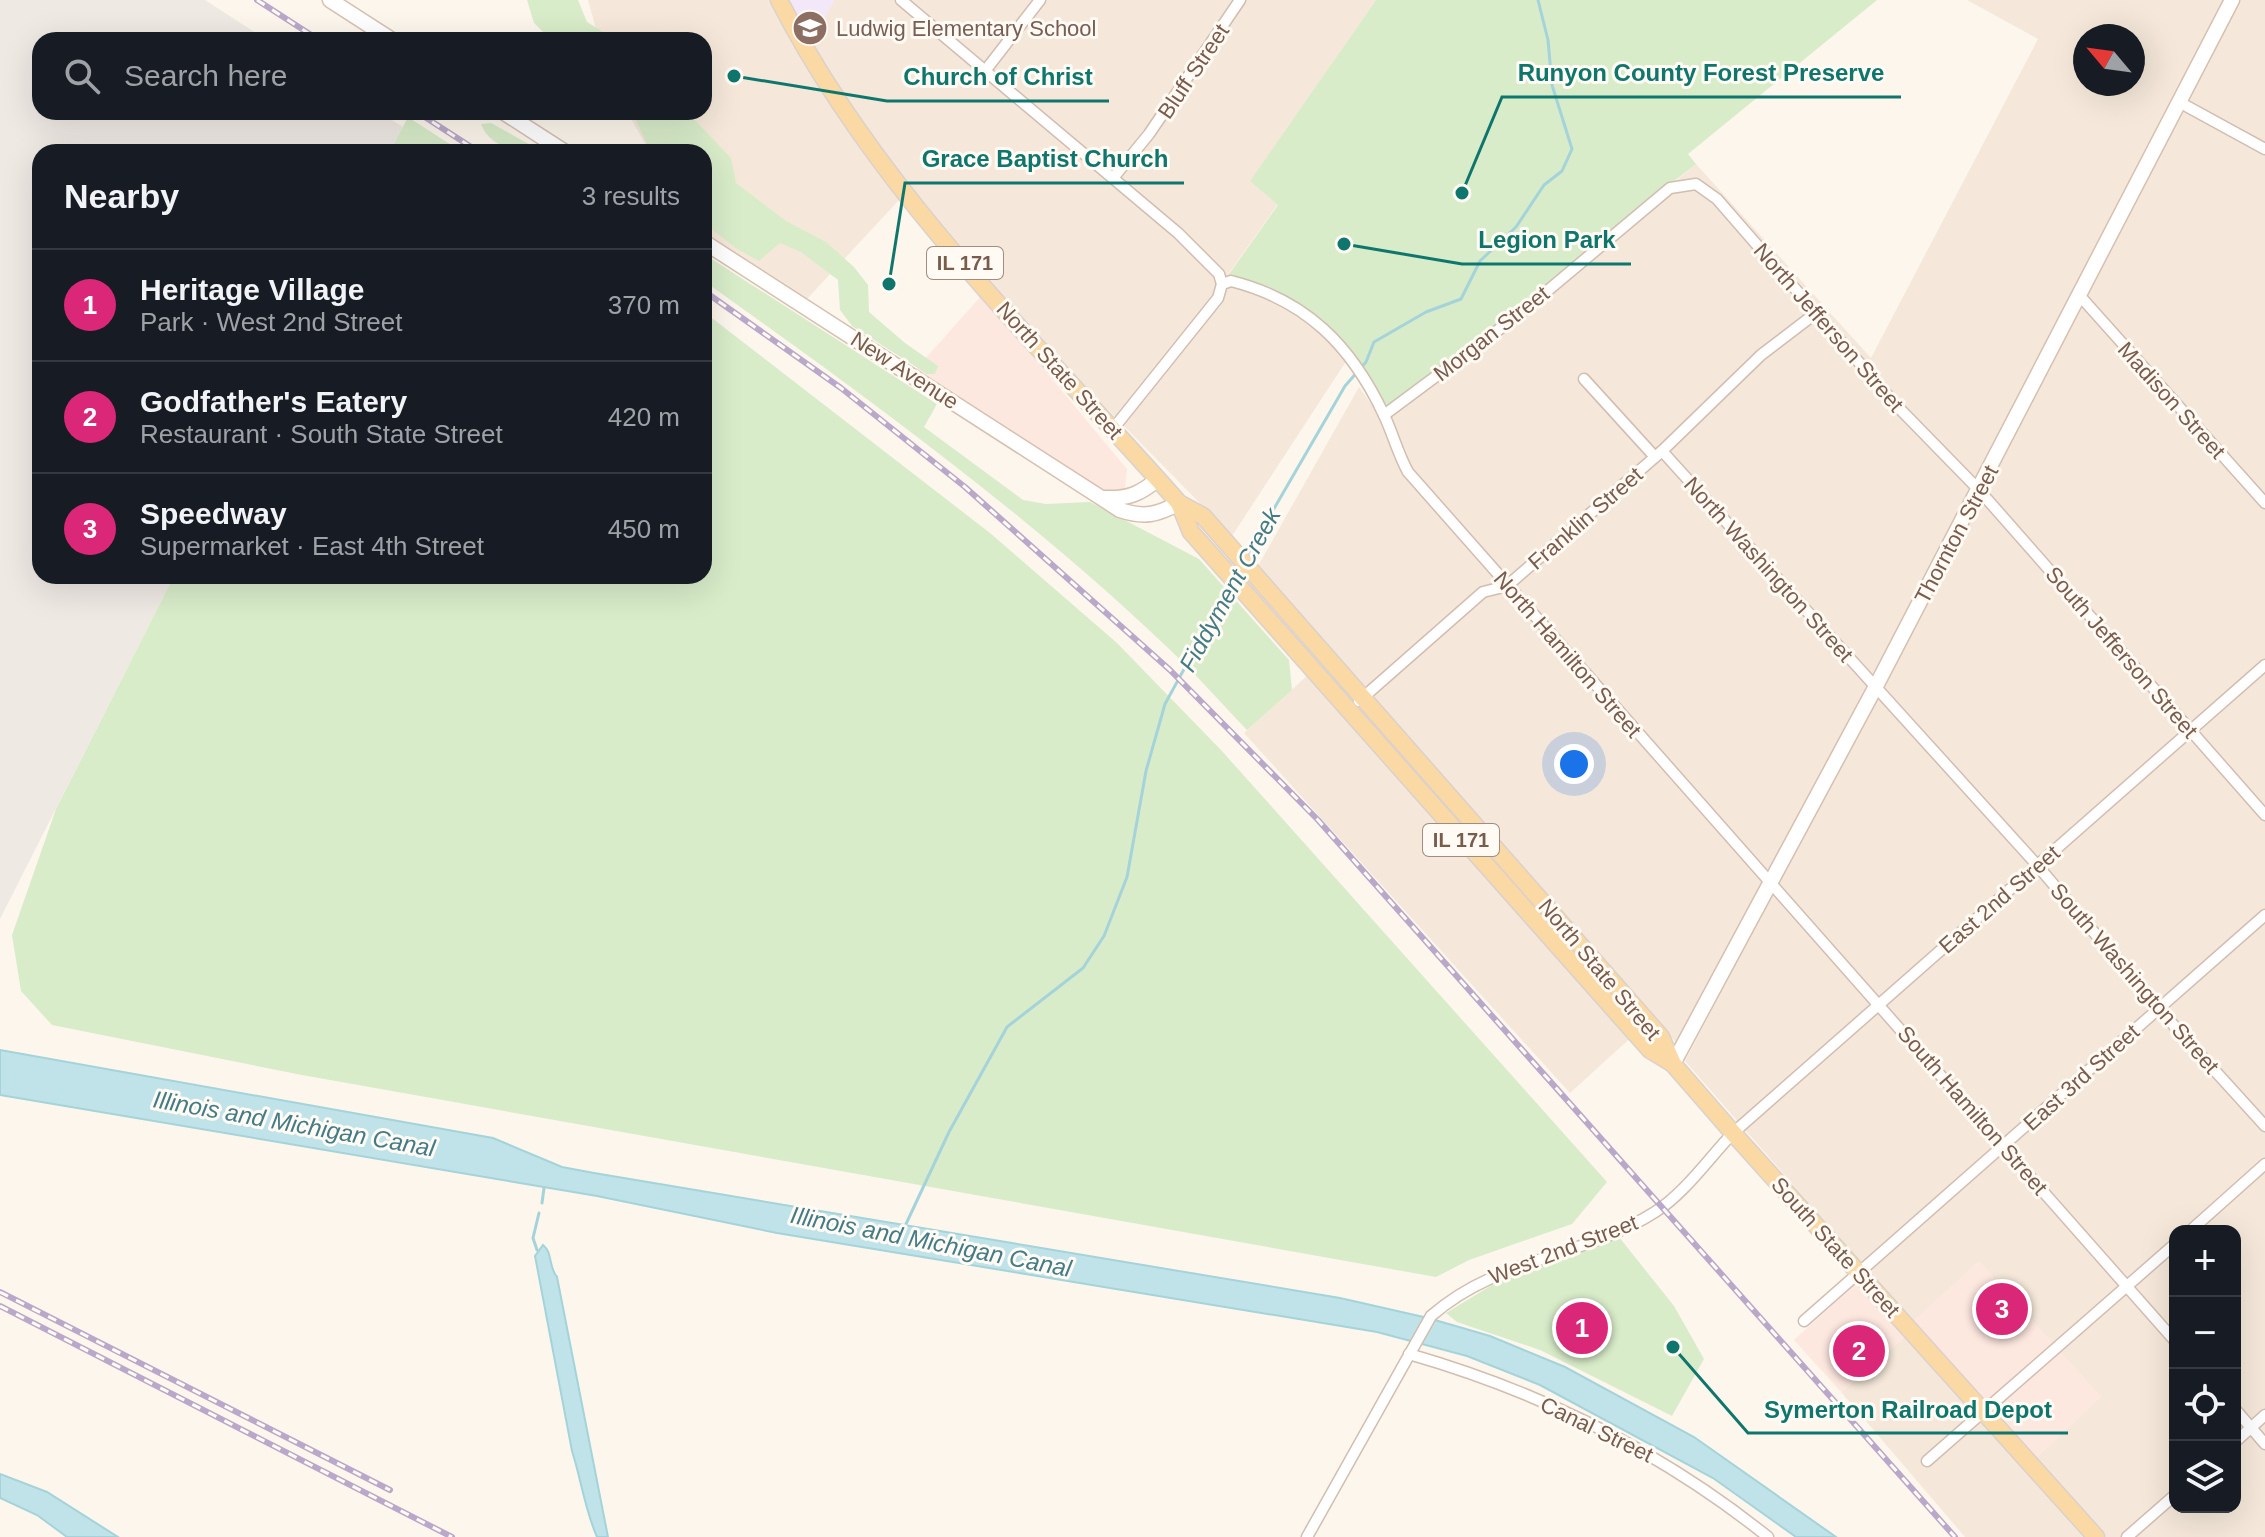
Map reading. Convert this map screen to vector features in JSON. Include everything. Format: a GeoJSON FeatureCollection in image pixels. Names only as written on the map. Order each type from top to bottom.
{"type":"FeatureCollection","features":[{"type":"Feature","properties":{"kind":"main road","name":"North State Street"},"geometry":{"type":"LineString","coordinates":[[779,0],[835,96],[895,181],[1179,503],[1191,532],[1206,551],[1650,1050],[1673,1064]]}},
{"type":"Feature","properties":{"kind":"main road","name":"North State Street"},"geometry":{"type":"LineString","coordinates":[[1179,503],[1203,516],[1661,1037],[1673,1064]]}},
{"type":"Feature","properties":{"kind":"main road","name":"South State Street"},"geometry":{"type":"LineString","coordinates":[[1673,1064],[2096,1537]]}},
{"type":"Feature","properties":{"kind":"street"},"geometry":{"type":"LineString","coordinates":[[330,0],[380,32]]}},
{"type":"Feature","properties":{"kind":"street"},"geometry":{"type":"LineString","coordinates":[[901,0],[1178,233],[1219,274],[1222,284],[1218,298],[1113,429]]}},
{"type":"Feature","properties":{"kind":"street"},"geometry":{"type":"LineString","coordinates":[[985,71],[1040,0]]}},
{"type":"Feature","properties":{"kind":"street","name":"Bluff Street"},"geometry":{"type":"LineString","coordinates":[[1113,178],[1149,134],[1240,0]]}},
{"type":"Feature","properties":{"kind":"street","name":"Thornton Street"},"geometry":{"type":"LineString","coordinates":[[1673,1064],[1875,688],[2232,0]]}},
{"type":"Feature","properties":{"kind":"street"},"geometry":{"type":"LineString","coordinates":[[2179,102],[2265,149]]}},
{"type":"Feature","properties":{"kind":"street"},"geometry":{"type":"LineString","coordinates":[[515,120],[553,144]]}},
{"type":"Feature","properties":{"kind":"street","name":"North Jefferson Street"},"geometry":{"type":"LineString","coordinates":[[1670,188],[1696,184],[1717,199],[1897,406],[1979,490]]}},
{"type":"Feature","properties":{"kind":"street","name":"Morgan Street"},"geometry":{"type":"LineString","coordinates":[[1384,415],[1521,313],[1670,188]]}},
{"type":"Feature","properties":{"kind":"street","name":"New Avenue"},"geometry":{"type":"LineString","coordinates":[[712,247],[1120,510],[1139,516],[1158,515],[1179,503]]}},
{"type":"Feature","properties":{"kind":"street","name":"North Hamilton Street"},"geometry":{"type":"LineString","coordinates":[[1222,284],[1231,281],[1244,284],[1307,313],[1329,330],[1384,415],[1408,472],[1769,882]]}},
{"type":"Feature","properties":{"kind":"street","name":"Madison Street"},"geometry":{"type":"LineString","coordinates":[[2080,296],[2263,497]]}},
{"type":"Feature","properties":{"kind":"street","name":"Franklin Street"},"geometry":{"type":"LineString","coordinates":[[1348,712],[1483,592],[1507,586],[1659,454],[1761,355],[1816,313]]}},
{"type":"Feature","properties":{"kind":"street","name":"North Washington Street"},"geometry":{"type":"LineString","coordinates":[[1584,379],[1659,454],[1875,688]]}},
{"type":"Feature","properties":{"kind":"street"},"geometry":{"type":"LineString","coordinates":[[1105,498],[1123,499],[1141,493],[1158,479]]}},
{"type":"Feature","properties":{"kind":"street","name":"South Jefferson Street"},"geometry":{"type":"LineString","coordinates":[[1979,490],[2265,815]]}},
{"type":"Feature","properties":{"kind":"street","name":"East 2nd Street"},"geometry":{"type":"LineString","coordinates":[[1733,1133],[2265,665]]}},
{"type":"Feature","properties":{"kind":"street","name":"South Washington Street"},"geometry":{"type":"LineString","coordinates":[[1875,688],[2037,865],[2158,1008],[2265,1126]]}},
{"type":"Feature","properties":{"kind":"street","name":"South Hamilton Street"},"geometry":{"type":"LineString","coordinates":[[1769,882],[1880,1003],[2169,1334]]}},
{"type":"Feature","properties":{"kind":"street","name":"East 3rd Street"},"geometry":{"type":"LineString","coordinates":[[1804,1321],[2265,915]]}},
{"type":"Feature","properties":{"kind":"street","name":"West 2nd Street"},"geometry":{"type":"LineString","coordinates":[[1307,1537],[1431,1316],[1457,1295],[1495,1273],[1590,1240],[1657,1211],[1733,1133]]}},
{"type":"Feature","properties":{"kind":"street"},"geometry":{"type":"LineString","coordinates":[[2197,1225],[2265,1164]]}},
{"type":"Feature","properties":{"kind":"street"},"geometry":{"type":"LineString","coordinates":[[1927,1461],[2169,1249]]}},
{"type":"Feature","properties":{"kind":"street","name":"Canal Street"},"geometry":{"type":"LineString","coordinates":[[1409,1354],[1503,1385],[1642,1448],[1768,1537]]}},
{"type":"Feature","properties":{"kind":"street"},"geometry":{"type":"LineString","coordinates":[[2236,1441],[2265,1415]]}},
{"type":"Feature","properties":{"kind":"street"},"geometry":{"type":"LineString","coordinates":[[2241,1416],[2265,1444]]}},
{"type":"Feature","properties":{"kind":"street"},"geometry":{"type":"LineString","coordinates":[[2127,1537],[2169,1500]]}},
{"type":"Feature","properties":{"kind":"shaded area"},"geometry":{"type":"Polygon","coordinates":[[[0,0],[205,0],[255,32],[32,32],[32,120],[392,120],[403,127],[394,144],[32,144],[32,584],[170,584],[0,919],[0,0]]]}},
{"type":"Feature","properties":{"kind":"shaded area"},"geometry":{"type":"Polygon","coordinates":[[[588,0],[772,0],[900,199],[806,300],[712,241],[712,144],[645,144],[632,120],[712,120],[712,32],[597,32],[588,0]]]}},
{"type":"Feature","properties":{"kind":"shaded area","name":"Ludwig Elementary School"},"geometry":{"type":"Polygon","coordinates":[[[787,0],[834,0],[810,44],[787,0]]]}},
{"type":"Feature","properties":{"kind":"shaded area"},"geometry":{"type":"Polygon","coordinates":[[[834,0],[1376,0],[1251,180],[1278,204],[1227,276],[1272,289],[1316,314],[1343,343],[1345,363],[1232,536],[1075,376],[976,267],[894,168],[810,44],[834,0]]]}},
{"type":"Feature","properties":{"kind":"shaded area"},"geometry":{"type":"Polygon","coordinates":[[[1967,0],[2224,0],[2170,108],[2236,0],[2265,0],[2265,1537],[2105,1537],[2036,1458],[2100,1397],[1979,1262],[1913,1322],[1685,1061],[1979,498],[1976,478],[1678,1045],[1258,566],[1359,387],[1378,414],[1520,310],[1696,164],[1871,358],[2038,39],[1967,0]]]}},
{"type":"Feature","properties":{"kind":"shaded area"},"geometry":{"type":"Polygon","coordinates":[[[982,295],[1127,469],[1125,488],[1117,493],[1104,491],[915,370],[982,295]]]}},
{"type":"Feature","properties":{"kind":"shaded area"},"geometry":{"type":"Polygon","coordinates":[[[1309,674],[1635,1034],[1570,1093],[1244,733],[1309,674]]]}},
{"type":"Feature","properties":{"kind":"shaded area"},"geometry":{"type":"Polygon","coordinates":[[[1979,1261],[2101,1397],[2036,1458],[1913,1322],[1979,1261]]]}},
{"type":"Feature","properties":{"kind":"shaded area"},"geometry":{"type":"Polygon","coordinates":[[[1857,1283],[1906,1336],[1841,1392],[1794,1340],[1857,1283]]]}},
{"type":"Feature","properties":{"kind":"shaded area"},"geometry":{"type":"Polygon","coordinates":[[[1906,1336],[2083,1537],[1965,1537],[1841,1392],[1906,1336]]]}},
{"type":"Feature","properties":{"kind":"green space"},"geometry":{"type":"Polygon","coordinates":[[[527,0],[578,0],[587,22],[603,32],[543,32],[534,23],[527,0]]]}},
{"type":"Feature","properties":{"kind":"green space"},"geometry":{"type":"Polygon","coordinates":[[[1376,0],[1877,0],[1688,154],[1696,164],[1615,227],[1520,310],[1386,408],[1353,358],[1323,323],[1285,298],[1227,277],[1278,205],[1250,181],[1376,0]]]}},
{"type":"Feature","properties":{"kind":"green space"},"geometry":{"type":"Polygon","coordinates":[[[406,120],[413,120],[450,144],[394,144],[406,120]]]}},
{"type":"Feature","properties":{"kind":"green space"},"geometry":{"type":"Polygon","coordinates":[[[636,120],[695,120],[731,158],[736,183],[786,221],[826,242],[854,267],[868,285],[869,312],[938,366],[935,374],[927,374],[852,326],[840,310],[838,280],[801,252],[780,243],[759,261],[712,229],[712,144],[647,144],[636,120]]]}},
{"type":"Feature","properties":{"kind":"green space"},"geometry":{"type":"Polygon","coordinates":[[[491,123],[529,144],[499,144],[491,139],[481,124],[491,123]]]}},
{"type":"Feature","properties":{"kind":"green space"},"geometry":{"type":"Polygon","coordinates":[[[712,259],[937,404],[924,427],[1023,500],[1046,504],[1090,502],[1199,559],[1289,660],[1292,690],[1247,730],[1177,657],[1057,548],[824,367],[712,287],[712,259]]]}},
{"type":"Feature","properties":{"kind":"green space"},"geometry":{"type":"Polygon","coordinates":[[[712,318],[990,533],[1117,643],[1221,750],[1607,1182],[1572,1224],[1469,1260],[1436,1277],[302,1075],[52,1025],[21,991],[12,935],[56,809],[170,584],[712,584],[712,318]]]}},
{"type":"Feature","properties":{"kind":"green space"},"geometry":{"type":"Polygon","coordinates":[[[1619,1237],[1674,1306],[1704,1359],[1672,1416],[1540,1350],[1457,1322],[1446,1313],[1507,1276],[1619,1237]]]}},
{"type":"Feature","properties":{"kind":"water","name":"Illinois and Michigan Canal"},"geometry":{"type":"Polygon","coordinates":[[[0,1050],[493,1138],[562,1167],[1340,1298],[1428,1318],[1490,1336],[1565,1367],[1694,1437],[1836,1537],[1796,1537],[1713,1478],[1540,1385],[1467,1356],[1377,1332],[777,1233],[597,1196],[0,1095],[0,1050]]]}},
{"type":"Feature","properties":{"kind":"water"},"geometry":{"type":"Polygon","coordinates":[[[543,1245],[557,1277],[608,1537],[597,1537],[572,1451],[535,1256],[543,1245]]]}},
{"type":"Feature","properties":{"kind":"water"},"geometry":{"type":"Polygon","coordinates":[[[0,1474],[47,1492],[118,1537],[67,1537],[37,1515],[0,1498],[0,1474]]]}},
{"type":"Feature","properties":{"kind":"waterway","name":"Fiddyment Creek"},"geometry":{"type":"LineString","coordinates":[[1246,557],[1345,386],[1366,362],[1374,342],[1426,312],[1461,299],[1480,261],[1516,227],[1544,185],[1562,171],[1572,149],[1552,85],[1548,40],[1538,0]]}},
{"type":"Feature","properties":{"kind":"waterway","name":"Fiddyment Creek"},"geometry":{"type":"LineString","coordinates":[[906,1224],[949,1132],[1007,1027],[1083,968],[1104,936],[1127,877],[1146,771],[1165,704],[1230,585]]}},
{"type":"Feature","properties":{"kind":"waterway"},"geometry":{"type":"LineString","coordinates":[[542,1203],[544,1188]]}},
{"type":"Feature","properties":{"kind":"waterway"},"geometry":{"type":"LineString","coordinates":[[537,1250],[533,1238],[539,1213]]}},
{"type":"Feature","properties":{"kind":"railway"},"geometry":{"type":"LineString","coordinates":[[257,0],[307,32]]}},
{"type":"Feature","properties":{"kind":"railway"},"geometry":{"type":"LineString","coordinates":[[429,120],[467,144]]}},
{"type":"Feature","properties":{"kind":"railway"},"geometry":{"type":"LineString","coordinates":[[712,297],[841,388],[965,487],[1170,670],[1318,820],[1955,1537]]}},
{"type":"Feature","properties":{"kind":"railway"},"geometry":{"type":"LineString","coordinates":[[0,1292],[390,1490]]}},
{"type":"Feature","properties":{"kind":"railway"},"geometry":{"type":"LineString","coordinates":[[0,1306],[452,1537]]}},
{"type":"Feature","properties":{"kind":"place","name":"Ludwig Elementary School"},"geometry":{"type":"Point","coordinates":[810,28]}},
{"type":"Feature","properties":{"kind":"place","name":"Church of Christ"},"geometry":{"type":"Point","coordinates":[734,76]}},
{"type":"Feature","properties":{"kind":"place","name":"Runyon County Forest Preserve"},"geometry":{"type":"Point","coordinates":[1462,193]}},
{"type":"Feature","properties":{"kind":"place","name":"Legion Park"},"geometry":{"type":"Point","coordinates":[1344,244]}},
{"type":"Feature","properties":{"kind":"place","name":"Grace Baptist Church"},"geometry":{"type":"Point","coordinates":[889,284]}},
{"type":"Feature","properties":{"kind":"place","name":"Speedway"},"geometry":{"type":"Point","coordinates":[2002,1309]}},
{"type":"Feature","properties":{"kind":"place","name":"Heritage Village"},"geometry":{"type":"Point","coordinates":[1582,1328]}},
{"type":"Feature","properties":{"kind":"place","name":"Symerton Railroad Depot"},"geometry":{"type":"Point","coordinates":[1673,1347]}},
{"type":"Feature","properties":{"kind":"place","name":"Godfather's Eatery"},"geometry":{"type":"Point","coordinates":[1859,1351]}}]}
